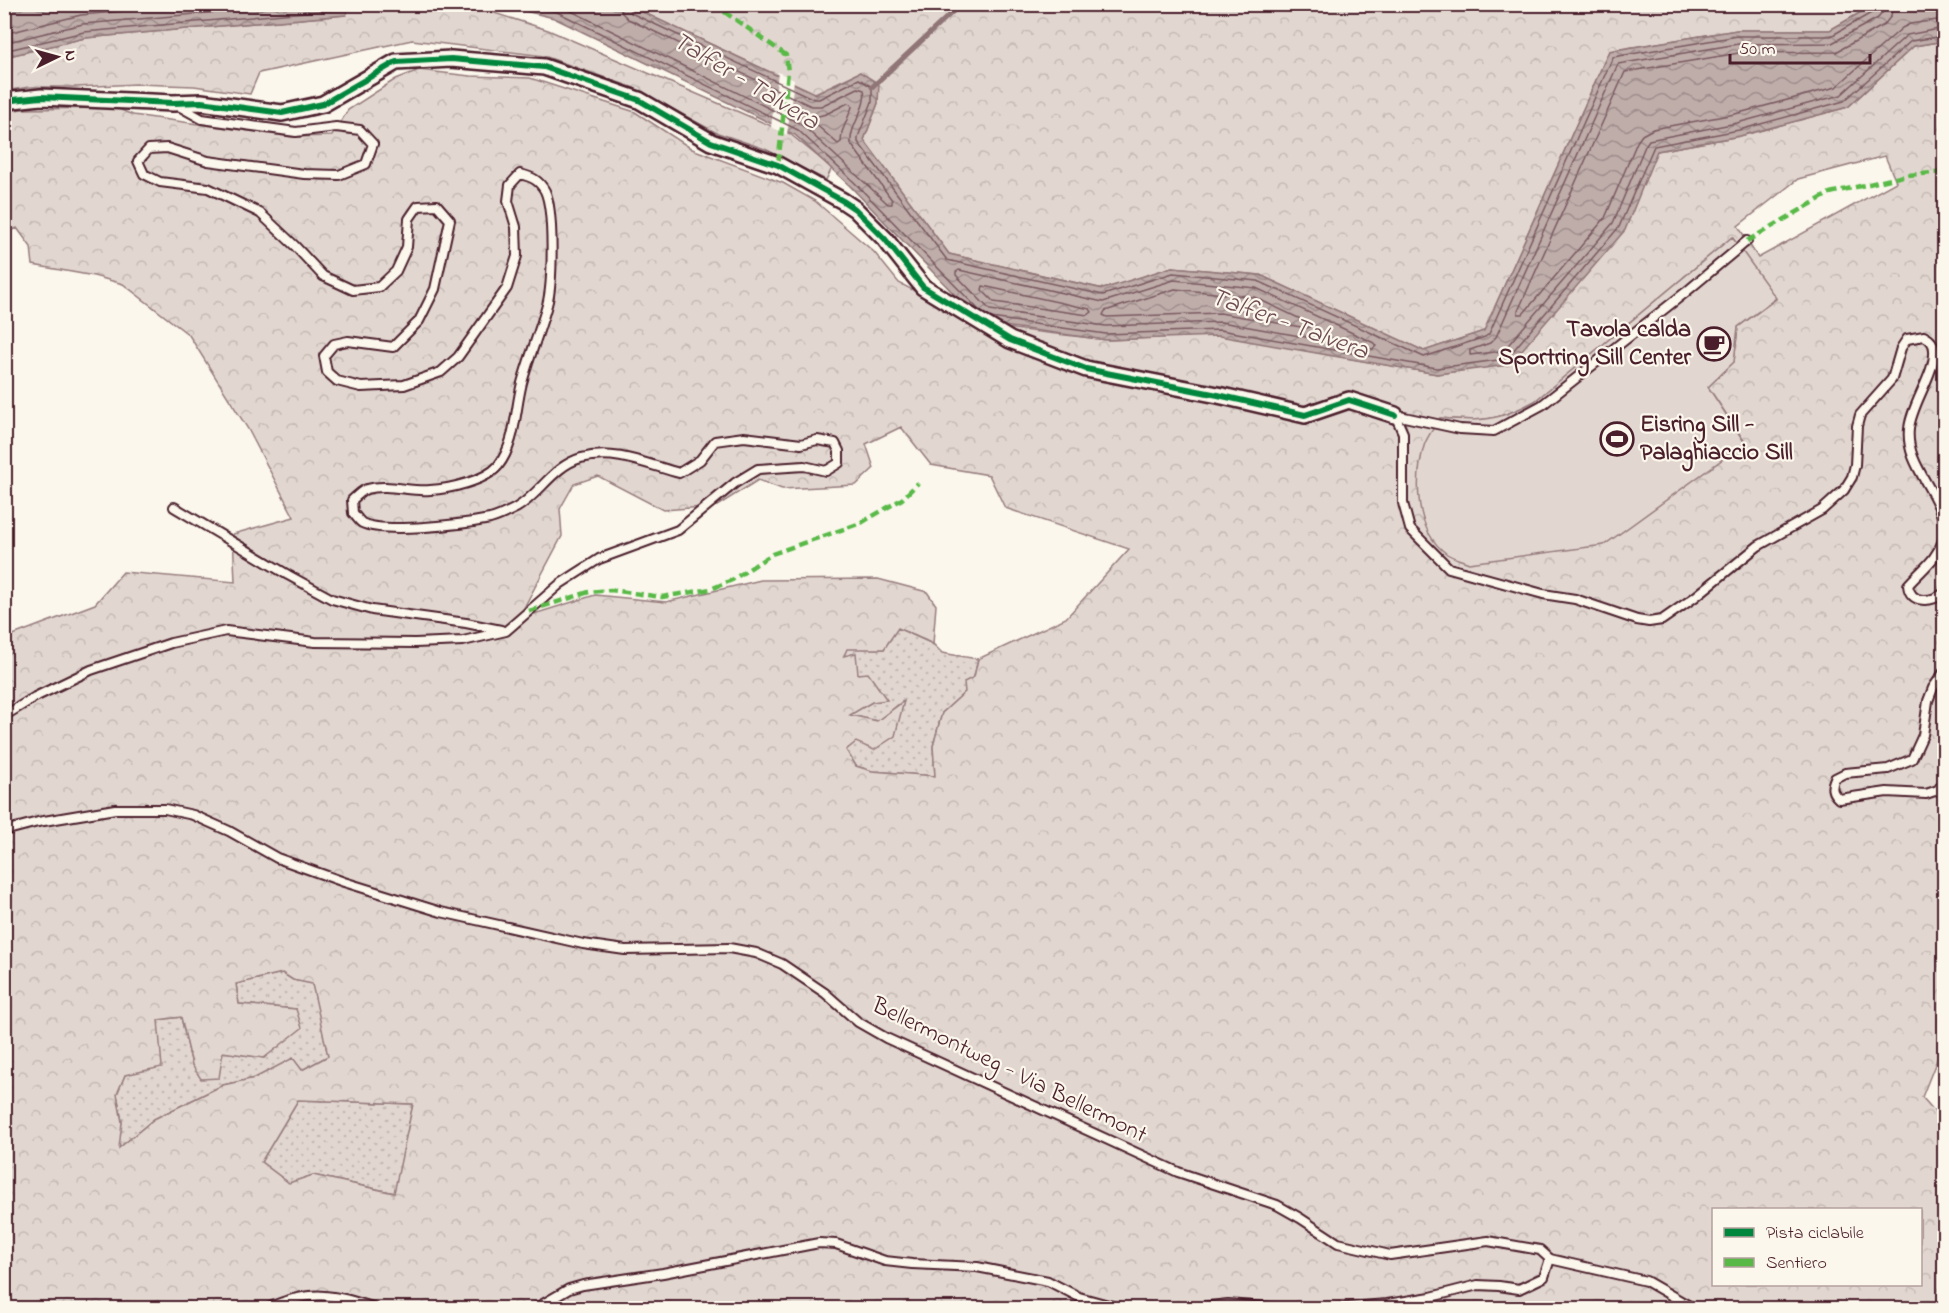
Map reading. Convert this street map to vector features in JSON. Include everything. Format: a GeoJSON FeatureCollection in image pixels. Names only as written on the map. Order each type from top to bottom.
{"type":"FeatureCollection","features":[{"type":"Feature","properties":{"kind":"street"},"geometry":{"type":"LineString","coordinates":[[4,101],[41,97],[173,103],[201,102],[282,113],[323,104],[396,62],[451,59],[544,67],[639,100],[711,142],[778,165],[843,201],[855,209],[885,239],[923,287],[1010,340],[1086,369],[1305,415],[1349,400],[1395,415]]}},
{"type":"Feature","properties":{"kind":"lane"},"geometry":{"type":"LineString","coordinates":[[4,716],[35,697],[91,670],[171,644],[226,631],[315,642],[415,643],[463,641],[506,632],[560,584],[599,559],[678,530],[735,483],[758,469],[804,466],[826,471],[839,463],[840,451],[835,443],[817,440],[801,444],[744,436],[716,441],[700,460],[679,473],[612,454],[579,459],[551,475],[517,507],[493,518],[433,527],[387,528],[362,523],[353,513],[352,500],[365,489],[392,486],[429,490],[472,482],[497,466],[512,438],[518,397],[528,359],[548,303],[551,258],[545,192],[534,178],[520,174],[510,185],[508,201],[516,227],[517,256],[507,288],[458,357],[441,372],[404,385],[361,387],[337,381],[327,372],[324,356],[334,344],[348,341],[393,346],[419,321],[435,290],[450,220],[437,205],[418,206],[408,219],[406,247],[396,271],[379,287],[353,290],[322,276],[260,213],[208,188],[160,182],[144,174],[138,161],[149,149],[167,148],[208,161],[304,174],[339,175],[366,164],[373,144],[360,130],[336,127],[296,132],[202,119],[173,103]]}},
{"type":"Feature","properties":{"kind":"lane"},"geometry":{"type":"LineString","coordinates":[[1395,415],[1460,429],[1494,431],[1542,405],[1747,241]]}},
{"type":"Feature","properties":{"kind":"lane"},"geometry":{"type":"LineString","coordinates":[[1395,415],[1403,433],[1405,447],[1403,503],[1410,529],[1449,567],[1543,594],[1575,599],[1649,622],[1662,620],[1695,597],[1758,546],[1822,510],[1835,500],[1852,477],[1860,415],[1892,379],[1901,348],[1907,339],[1924,336],[1931,340],[1934,349],[1933,360],[1908,432],[1919,471],[1941,507],[1944,528]]}},
{"type":"Feature","properties":{"kind":"lane"},"geometry":{"type":"LineString","coordinates":[[174,507],[332,599],[372,610],[456,621],[506,632]]}},
{"type":"Feature","properties":{"kind":"lane"},"geometry":{"type":"LineString","coordinates":[[1944,538],[1939,552],[1928,567],[1908,585],[1909,593],[1915,599],[1937,598],[1944,593]]}},
{"type":"Feature","properties":{"kind":"lane"},"geometry":{"type":"LineString","coordinates":[[1944,672],[1933,688],[1928,701],[1923,735],[1912,759],[1888,769],[1845,773],[1835,778],[1831,786],[1833,794],[1839,799],[1887,792],[1926,794],[1938,790],[1944,782]]}},
{"type":"Feature","properties":{"kind":"lane","name":"Bellermontweg - Via Bellermont"},"geometry":{"type":"LineString","coordinates":[[4,831],[38,822],[115,809],[165,809],[193,815],[229,831],[276,858],[441,912],[583,944],[625,950],[729,948],[756,953],[783,964],[825,993],[858,1022],[886,1038],[1178,1172],[1277,1205],[1338,1243],[1390,1255],[1488,1241],[1515,1244],[1540,1250],[1550,1259],[1646,1281],[1693,1308]]}},
{"type":"Feature","properties":{"kind":"lane"},"geometry":{"type":"LineString","coordinates":[[536,1308],[569,1289],[583,1285],[663,1273],[819,1243],[836,1244],[885,1261],[977,1267],[1037,1278],[1048,1281],[1079,1297],[1120,1308]]}},
{"type":"Feature","properties":{"kind":"lane"},"geometry":{"type":"LineString","coordinates":[[1336,1308],[1387,1304],[1431,1297],[1478,1285],[1519,1289],[1544,1277],[1550,1259]]}},
{"type":"Feature","properties":{"kind":"lane"},"geometry":{"type":"LineString","coordinates":[[268,1308],[305,1296],[325,1295],[375,1308]]}},
{"type":"Feature","properties":{"kind":"lane"},"geometry":{"type":"LineString","coordinates":[[1192,1308],[1228,1304],[1276,1308]]}},
{"type":"Feature","properties":{"kind":"green space"},"geometry":{"type":"Polygon","coordinates":[[[351,5],[469,5],[548,30],[790,134],[832,168],[826,180],[765,149],[715,132],[634,88],[544,56],[412,40],[259,73],[250,94],[194,86],[137,84],[29,87],[5,91],[4,57],[85,38],[345,15],[351,5]]]}},
{"type":"Feature","properties":{"kind":"green space"},"geometry":{"type":"Polygon","coordinates":[[[627,5],[1873,5],[1830,30],[1737,30],[1609,51],[1484,331],[1424,351],[1260,275],[1172,267],[1104,289],[949,254],[864,140],[878,103],[860,72],[815,93],[627,5]]]}},
{"type":"Feature","properties":{"kind":"green space"},"geometry":{"type":"Polygon","coordinates":[[[1944,41],[1944,1042],[1922,1097],[1944,1122],[1944,1308],[5,1308],[5,638],[95,604],[123,572],[235,582],[233,534],[294,517],[248,429],[189,335],[123,284],[94,276],[33,265],[31,247],[17,228],[5,234],[5,112],[21,109],[116,108],[133,115],[292,137],[332,136],[348,110],[396,79],[419,70],[470,76],[530,78],[635,112],[692,149],[783,183],[815,201],[874,252],[899,283],[980,325],[1108,340],[1218,335],[1437,374],[1509,364],[1657,151],[1740,136],[1848,107],[1914,46],[1944,41]],[[1885,156],[1798,179],[1738,226],[1758,258],[1896,182],[1885,156]],[[1732,237],[1535,401],[1510,413],[1478,420],[1440,418],[1419,472],[1745,442],[1708,387],[1734,362],[1738,327],[1776,299],[1732,237]],[[901,427],[866,444],[874,468],[856,485],[782,489],[758,480],[717,506],[663,510],[598,476],[574,484],[560,509],[562,536],[518,619],[595,595],[666,602],[761,580],[878,579],[927,592],[936,605],[933,644],[898,628],[884,649],[847,649],[844,656],[856,653],[858,674],[868,673],[887,700],[872,702],[850,715],[877,721],[904,701],[895,736],[874,750],[856,742],[846,750],[856,766],[872,771],[935,776],[933,746],[942,713],[965,692],[964,682],[974,677],[978,659],[1066,618],[1129,549],[1005,508],[989,475],[931,465],[901,427]],[[282,973],[236,984],[239,1004],[296,1009],[302,1028],[264,1058],[223,1052],[219,1078],[201,1079],[192,1065],[181,1017],[158,1020],[162,1067],[125,1075],[117,1094],[122,1122],[119,1148],[154,1119],[223,1085],[255,1078],[293,1058],[302,1070],[328,1056],[312,984],[293,980],[282,973]],[[298,1100],[261,1162],[289,1183],[313,1175],[394,1193],[413,1104],[298,1100]]]}},
{"type":"Feature","properties":{"kind":"green space"},"geometry":{"type":"Polygon","coordinates":[[[1732,237],[1776,298],[1738,327],[1734,362],[1708,387],[1745,443],[1604,545],[1469,563],[1447,554],[1436,544],[1423,519],[1418,489],[1424,446],[1440,418],[1478,420],[1510,413],[1535,401],[1732,237]]]}},
{"type":"Feature","properties":{"kind":"green space"},"geometry":{"type":"Polygon","coordinates":[[[897,628],[933,644],[942,653],[978,659],[974,677],[965,692],[942,713],[933,746],[935,776],[872,771],[856,766],[846,750],[903,701],[877,721],[849,715],[872,702],[886,700],[858,675],[843,656],[847,648],[884,649],[897,628]]]}},
{"type":"Feature","properties":{"kind":"green space"},"geometry":{"type":"Polygon","coordinates":[[[282,973],[293,980],[313,983],[328,1056],[302,1070],[293,1059],[255,1078],[223,1085],[154,1119],[118,1149],[122,1122],[117,1094],[125,1075],[158,1020],[181,1017],[192,1065],[223,1052],[264,1058],[296,1009],[239,1004],[236,984],[282,973]]]}},
{"type":"Feature","properties":{"kind":"green space"},"geometry":{"type":"Polygon","coordinates":[[[298,1100],[413,1104],[395,1193],[313,1175],[289,1183],[261,1162],[298,1100]]]}},
{"type":"Feature","properties":{"kind":"water","name":"Talfer - Talvera"},"geometry":{"type":"Polygon","coordinates":[[[1871,4],[1944,5],[1944,41],[1914,46],[1848,107],[1740,136],[1657,151],[1625,230],[1509,365],[1437,374],[1219,336],[1106,340],[982,323],[850,186],[795,135],[554,18],[500,5],[628,5],[816,94],[860,72],[879,84],[878,103],[864,140],[949,254],[1103,289],[1172,267],[1260,275],[1424,351],[1484,331],[1609,51],[1737,30],[1830,30],[1872,6],[1871,4]]]}},
{"type":"Feature","properties":{"kind":"water"},"geometry":{"type":"Polygon","coordinates":[[[4,5],[350,5],[346,15],[85,38],[5,57],[4,5]]]}},
{"type":"Feature","properties":{"kind":"pier"},"geometry":{"type":"Polygon","coordinates":[[[778,72],[794,80],[787,135],[771,127],[778,72]]]}},
{"type":"Feature","properties":{"kind":"waterway"},"geometry":{"type":"LineString","coordinates":[[872,87],[961,4]]}},
{"type":"Feature","properties":{"kind":"marked path"},"geometry":{"type":"LineString","coordinates":[[713,4],[786,55],[788,72],[778,165]]}},
{"type":"Feature","properties":{"kind":"marked path"},"geometry":{"type":"LineString","coordinates":[[1747,241],[1830,193],[1908,175],[1944,172]]}},
{"type":"Feature","properties":{"kind":"marked path"},"geometry":{"type":"LineString","coordinates":[[529,611],[589,592],[611,590],[662,597],[711,589],[732,580],[772,554],[861,523],[902,499],[918,483]]}},
{"type":"Feature","properties":{"kind":"cycle path"},"geometry":{"type":"LineString","coordinates":[[4,101],[41,97],[173,103],[201,102],[282,113],[323,104],[396,62],[451,59],[544,67],[639,100],[711,142],[778,165],[843,201],[855,209],[885,239],[923,287],[1010,340],[1086,369],[1305,415],[1349,400],[1395,415]]}},
{"type":"Feature","properties":{"kind":"place","name":"Tavola calda Sportring Sill Center"},"geometry":{"type":"Point","coordinates":[1714,344]}},
{"type":"Feature","properties":{"kind":"place","name":"Eisring Sill - Palaghiaccio Sill"},"geometry":{"type":"Point","coordinates":[1617,439]}}]}
